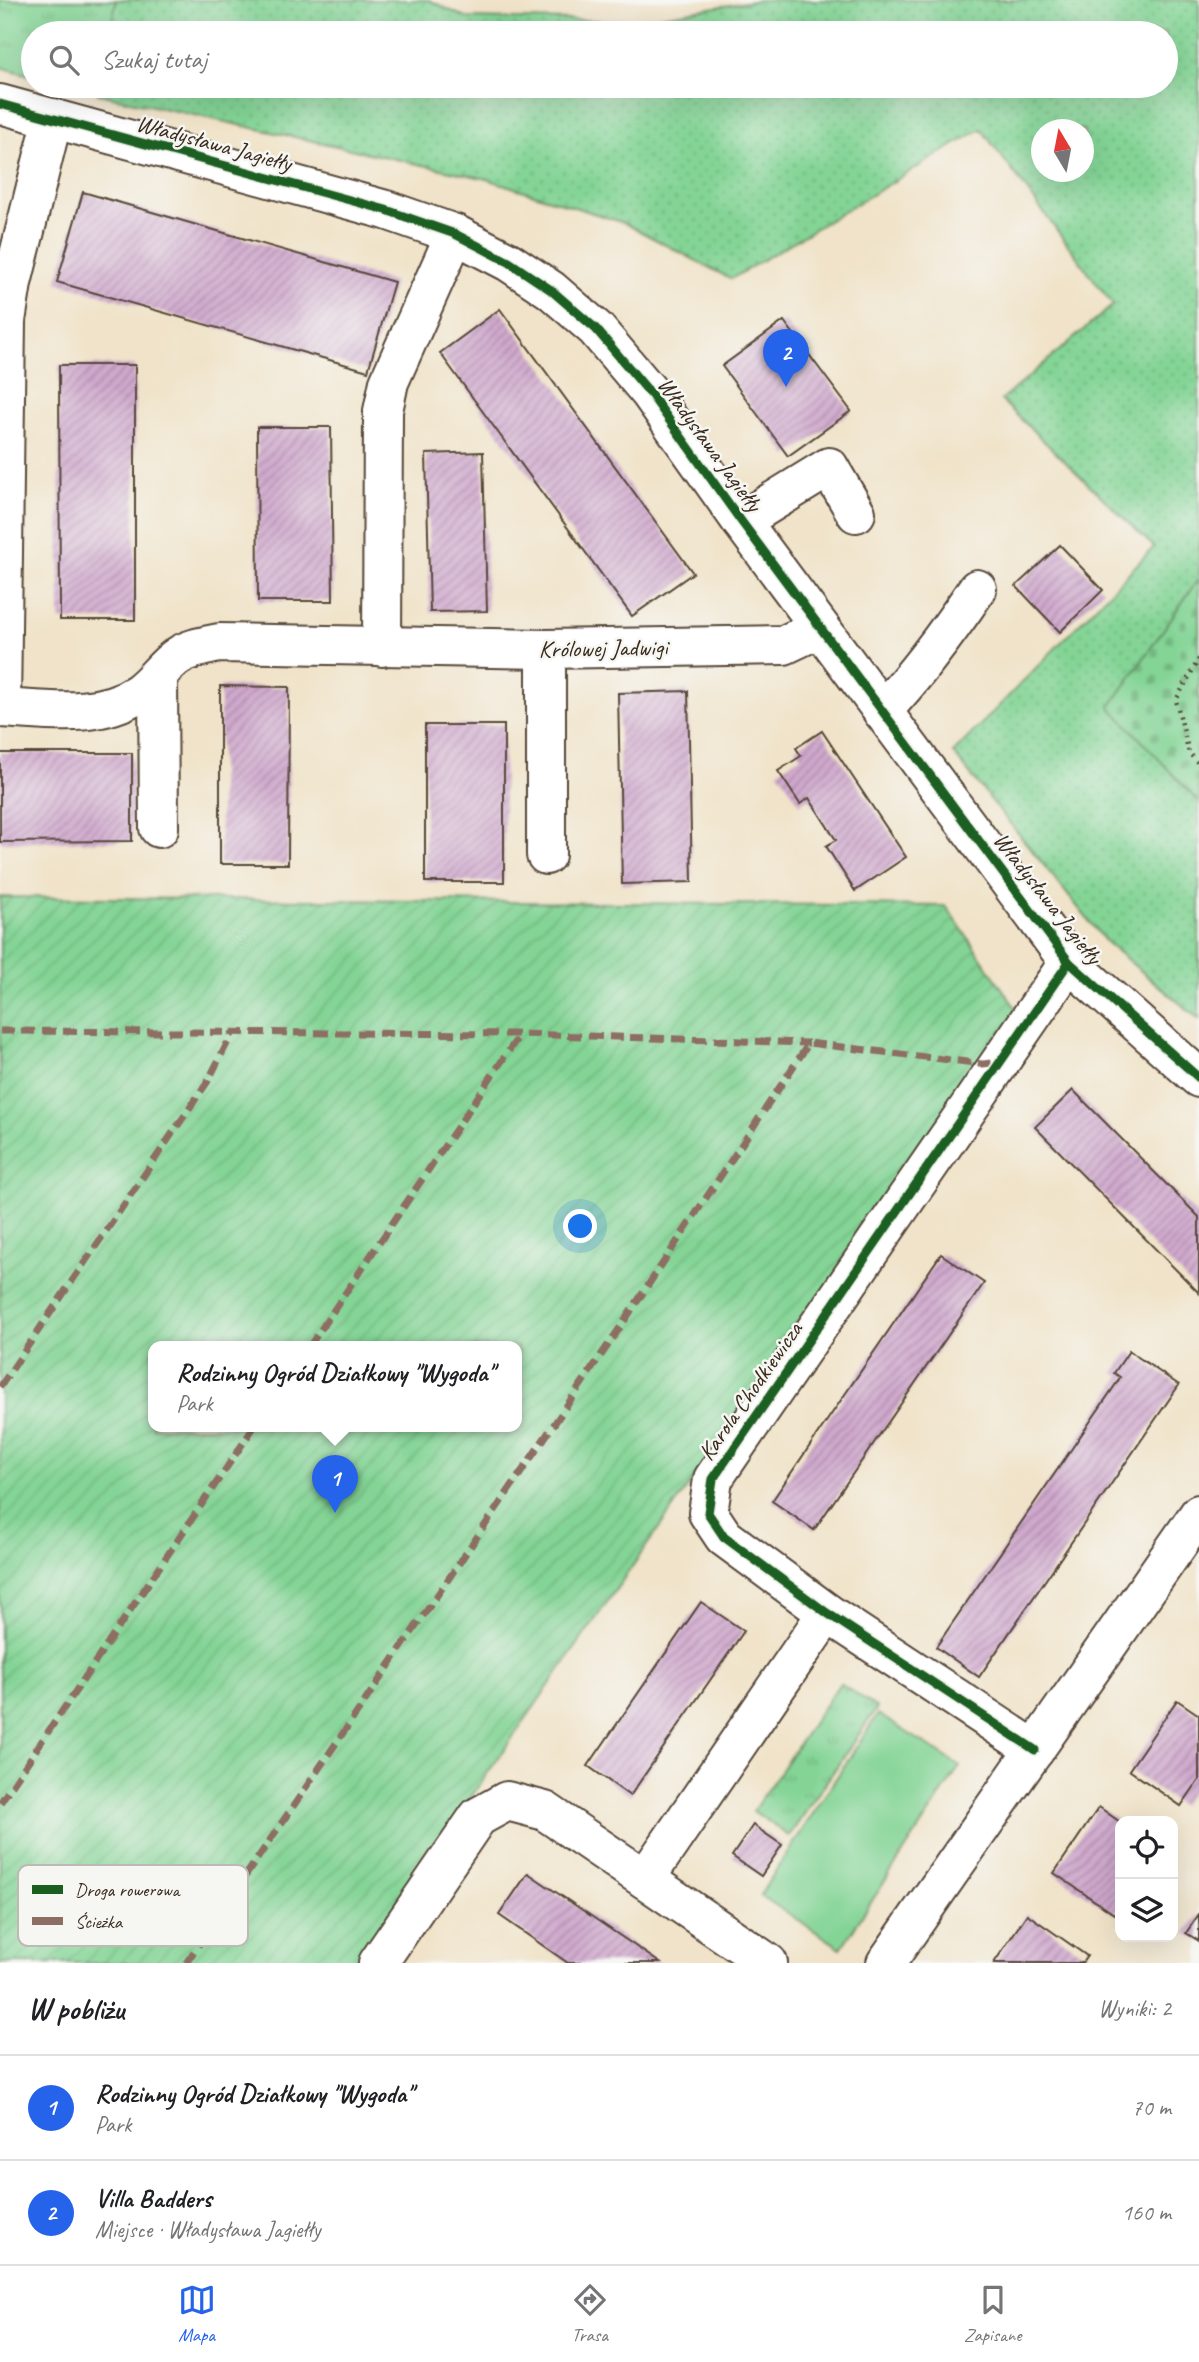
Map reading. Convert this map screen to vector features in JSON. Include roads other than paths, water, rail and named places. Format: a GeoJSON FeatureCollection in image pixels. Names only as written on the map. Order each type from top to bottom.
{"type":"FeatureCollection","features":[{"type":"Feature","properties":{"kind":"street","name":"Władysława Jagiełły"},"geometry":{"type":"LineString","coordinates":[[0,104],[386,210],[455,234],[509,262],[551,290],[596,329],[650,393],[741,521],[1069,962],[1199,1078]]}},
{"type":"Feature","properties":{"kind":"street","name":"Królowej Jadwigi"},"geometry":{"type":"LineString","coordinates":[[53,118],[12,283],[6,321],[0,708],[85,712],[114,704],[137,694],[177,657],[198,647],[219,643],[546,649],[784,645],[820,628]]}},
{"type":"Feature","properties":{"kind":"street"},"geometry":{"type":"LineString","coordinates":[[382,647],[383,411],[389,382],[455,234]]}},
{"type":"Feature","properties":{"kind":"street"},"geometry":{"type":"LineString","coordinates":[[741,521],[829,467],[856,513]]}},
{"type":"Feature","properties":{"kind":"street"},"geometry":{"type":"LineString","coordinates":[[882,711],[923,664],[977,589]]}},
{"type":"Feature","properties":{"kind":"street"},"geometry":{"type":"LineString","coordinates":[[546,649],[546,855]]}},
{"type":"Feature","properties":{"kind":"street"},"geometry":{"type":"LineString","coordinates":[[158,677],[159,828]]}},
{"type":"Feature","properties":{"kind":"street","name":"Karola Chodkiewicza"},"geometry":{"type":"LineString","coordinates":[[1035,1750],[827,1613],[724,1537],[708,1513],[713,1479],[1069,962]]}},
{"type":"Feature","properties":{"kind":"street"},"geometry":{"type":"LineString","coordinates":[[886,1963],[1199,1514]]}},
{"type":"Feature","properties":{"kind":"street"},"geometry":{"type":"LineString","coordinates":[[645,1879],[827,1613]]}},
{"type":"Feature","properties":{"kind":"street"},"geometry":{"type":"LineString","coordinates":[[378,1963],[478,1817],[507,1801],[545,1811],[768,1963]]}},
{"type":"Feature","properties":{"kind":"place","name":"Villa Badders"},"geometry":{"type":"Point","coordinates":[786,387]}},
{"type":"Feature","properties":{"kind":"place","name":"Rodzinny Ogród Działkowy \"Wygoda\""},"geometry":{"type":"Point","coordinates":[335,1513]}}]}
